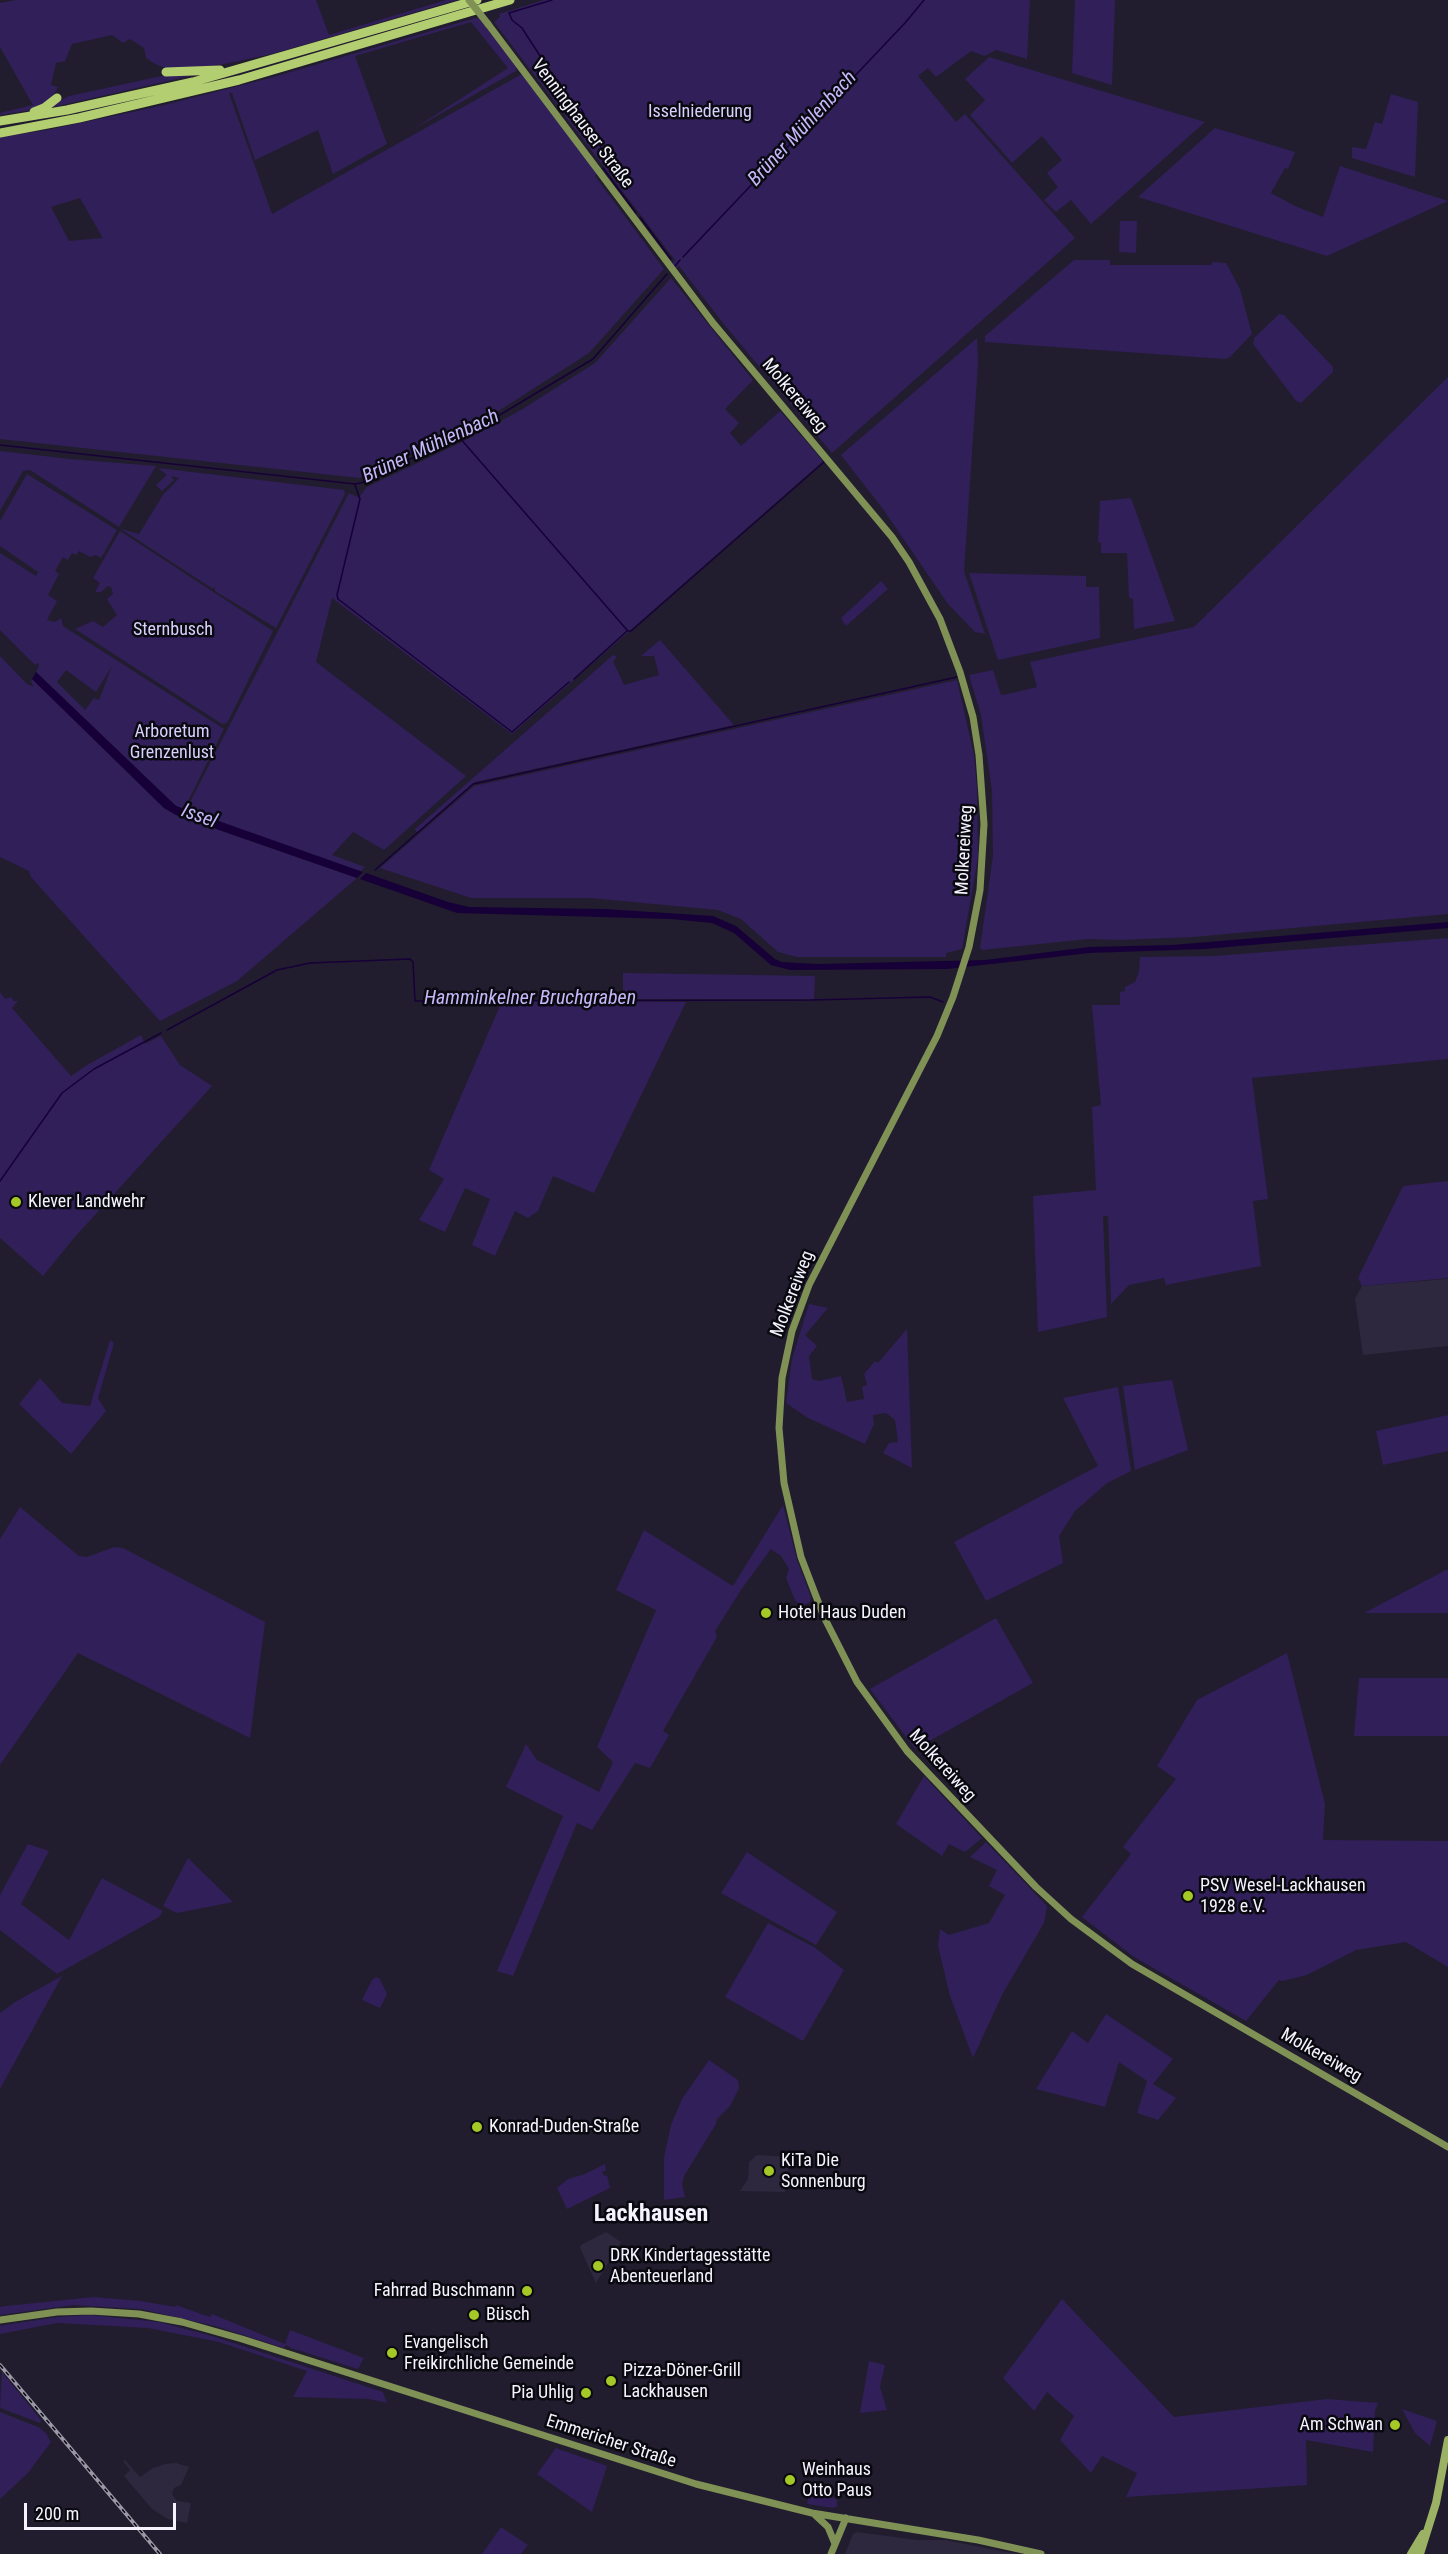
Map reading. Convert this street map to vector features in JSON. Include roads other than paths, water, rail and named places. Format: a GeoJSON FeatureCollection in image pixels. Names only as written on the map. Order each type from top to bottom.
{"type":"FeatureCollection","features":[{"type":"Feature","properties":{"kind":"highway"},"geometry":{"type":"LineString","coordinates":[[0,121],[67,110],[193,82],[477,0]]}},
{"type":"Feature","properties":{"kind":"highway"},"geometry":{"type":"LineString","coordinates":[[0,133],[79,118],[238,80],[510,0]]}},
{"type":"Feature","properties":{"kind":"highway"},"geometry":{"type":"LineString","coordinates":[[166,72],[184,73],[246,67]]}},
{"type":"Feature","properties":{"kind":"highway"},"geometry":{"type":"LineString","coordinates":[[11,119],[44,108],[57,98]]}},
{"type":"Feature","properties":{"kind":"main road","name":"Venninghauser Straße"},"geometry":{"type":"LineString","coordinates":[[469,0],[671,270]]}},
{"type":"Feature","properties":{"kind":"main road","name":"Molkereiweg"},"geometry":{"type":"LineString","coordinates":[[671,270],[756,375],[880,521],[909,562],[940,619],[960,672],[973,717],[983,790],[983,858],[980,890],[961,972],[937,1036],[809,1285],[789,1342],[780,1404],[780,1454],[789,1514],[815,1596],[845,1661],[891,1731],[923,1770],[1057,1907],[1132,1964],[1448,2147]]}},
{"type":"Feature","properties":{"kind":"main road","name":"Emmericher Straße"},"geometry":{"type":"LineString","coordinates":[[0,2320],[57,2312],[91,2311],[139,2314],[182,2322],[242,2339],[646,2469],[753,2499],[812,2513],[978,2540],[1041,2554]]}},
{"type":"Feature","properties":{"kind":"main road"},"geometry":{"type":"LineString","coordinates":[[1420,2554],[1430,2522],[1448,2440]]}},
{"type":"Feature","properties":{"kind":"main road"},"geometry":{"type":"LineString","coordinates":[[812,2513],[828,2527],[835,2544]]}},
{"type":"Feature","properties":{"kind":"main road"},"geometry":{"type":"LineString","coordinates":[[831,2554],[846,2518]]}},
{"type":"Feature","properties":{"kind":"main road"},"geometry":{"type":"LineString","coordinates":[[1411,2554],[1430,2522]]}},
{"type":"Feature","properties":{"kind":"water","name":"Issel"},"geometry":{"type":"Polygon","coordinates":[[[36,672],[176,806],[363,872],[357,878],[176,815],[164,808],[32,679],[36,672]]]}},
{"type":"Feature","properties":{"kind":"water"},"geometry":{"type":"Polygon","coordinates":[[[366,873],[448,902],[469,907],[605,909],[713,916],[736,926],[775,959],[782,962],[817,964],[985,960],[1089,947],[1172,945],[1448,922],[1448,928],[1205,949],[1090,953],[947,969],[790,970],[771,965],[734,933],[712,923],[671,919],[457,913],[360,879],[366,873]]]}},
{"type":"Feature","properties":{"kind":"waterway"},"geometry":{"type":"LineString","coordinates":[[552,0],[509,13],[512,20],[522,28],[544,62],[548,76],[558,85],[563,94],[575,102]]}},
{"type":"Feature","properties":{"kind":"waterway","name":"Brüner Mühlenbach"},"geometry":{"type":"LineString","coordinates":[[683,257],[905,23],[924,0]]}},
{"type":"Feature","properties":{"kind":"waterway"},"geometry":{"type":"LineString","coordinates":[[581,109],[584,114],[583,124],[586,133],[599,144],[608,160],[607,164]]}},
{"type":"Feature","properties":{"kind":"waterway"},"geometry":{"type":"LineString","coordinates":[[603,168],[636,213]]}},
{"type":"Feature","properties":{"kind":"waterway"},"geometry":{"type":"LineString","coordinates":[[640,217],[671,259]]}},
{"type":"Feature","properties":{"kind":"waterway","name":"Brüner Mühlenbach"},"geometry":{"type":"LineString","coordinates":[[675,266],[680,260]]}},
{"type":"Feature","properties":{"kind":"waterway","name":"Brüner Mühlenbach"},"geometry":{"type":"LineString","coordinates":[[0,445],[361,483],[498,416],[593,359],[667,274]]}},
{"type":"Feature","properties":{"kind":"waterway"},"geometry":{"type":"LineString","coordinates":[[459,437],[627,630]]}},
{"type":"Feature","properties":{"kind":"waterway"},"geometry":{"type":"LineString","coordinates":[[574,679],[824,462]]}},
{"type":"Feature","properties":{"kind":"waterway"},"geometry":{"type":"LineString","coordinates":[[355,485],[360,499],[337,595],[338,599],[512,732],[569,682]]}},
{"type":"Feature","properties":{"kind":"waterway"},"geometry":{"type":"LineString","coordinates":[[375,870],[473,784],[957,677]]}},
{"type":"Feature","properties":{"kind":"waterway","name":"Hamminkelner Bruchgraben"},"geometry":{"type":"LineString","coordinates":[[167,1030],[277,970],[310,963],[410,959],[413,962],[415,1001],[811,1000],[930,997],[943,1002]]}},
{"type":"Feature","properties":{"kind":"waterway","name":"Hamminkelner Bruchgraben"},"geometry":{"type":"LineString","coordinates":[[0,1181],[62,1093],[94,1069],[161,1033]]}},
{"type":"Feature","properties":{"kind":"railway"},"geometry":{"type":"LineString","coordinates":[[0,2365],[160,2554]]}},
{"type":"Feature","properties":{"kind":"place","name":"Klever Landwehr"},"geometry":{"type":"Point","coordinates":[16,1202]}},
{"type":"Feature","properties":{"kind":"place","name":"Hotel Haus Duden"},"geometry":{"type":"Point","coordinates":[766,1613]}},
{"type":"Feature","properties":{"kind":"place","name":"PSV Wesel-Lackhausen 1928 e.V."},"geometry":{"type":"Point","coordinates":[1188,1896]}},
{"type":"Feature","properties":{"kind":"place","name":"Konrad-Duden-Straße"},"geometry":{"type":"Point","coordinates":[477,2127]}},
{"type":"Feature","properties":{"kind":"place","name":"KiTa Die Sonnenburg"},"geometry":{"type":"Point","coordinates":[769,2171]}},
{"type":"Feature","properties":{"kind":"place","name":"DRK Kindertagesstätte Abenteuerland"},"geometry":{"type":"Point","coordinates":[598,2266]}},
{"type":"Feature","properties":{"kind":"place","name":"Fahrrad Buschmann"},"geometry":{"type":"Point","coordinates":[527,2291]}},
{"type":"Feature","properties":{"kind":"place","name":"Büsch"},"geometry":{"type":"Point","coordinates":[474,2315]}},
{"type":"Feature","properties":{"kind":"place","name":"Evangelisch Freikirchliche Gemeinde"},"geometry":{"type":"Point","coordinates":[392,2353]}},
{"type":"Feature","properties":{"kind":"place","name":"Pizza-Döner-Grill Lackhausen"},"geometry":{"type":"Point","coordinates":[611,2381]}},
{"type":"Feature","properties":{"kind":"place","name":"Pia Uhlig"},"geometry":{"type":"Point","coordinates":[586,2393]}},
{"type":"Feature","properties":{"kind":"place","name":"Am Schwan"},"geometry":{"type":"Point","coordinates":[1395,2425]}},
{"type":"Feature","properties":{"kind":"place","name":"Weinhaus Otto Paus"},"geometry":{"type":"Point","coordinates":[790,2480]}},
{"type":"Feature","properties":{"kind":"district","name":"Lackhausen"},"geometry":{"type":"Point","coordinates":[651,2215]}},
{"type":"Feature","properties":{"kind":"park label","name":"Isselniederung"},"geometry":{"type":"Point","coordinates":[700,112]}},
{"type":"Feature","properties":{"kind":"park label","name":"Sternbusch"},"geometry":{"type":"Point","coordinates":[173,630]}},
{"type":"Feature","properties":{"kind":"park label","name":"Arboretum Grenzenlust"},"geometry":{"type":"Point","coordinates":[172,742]}}]}
